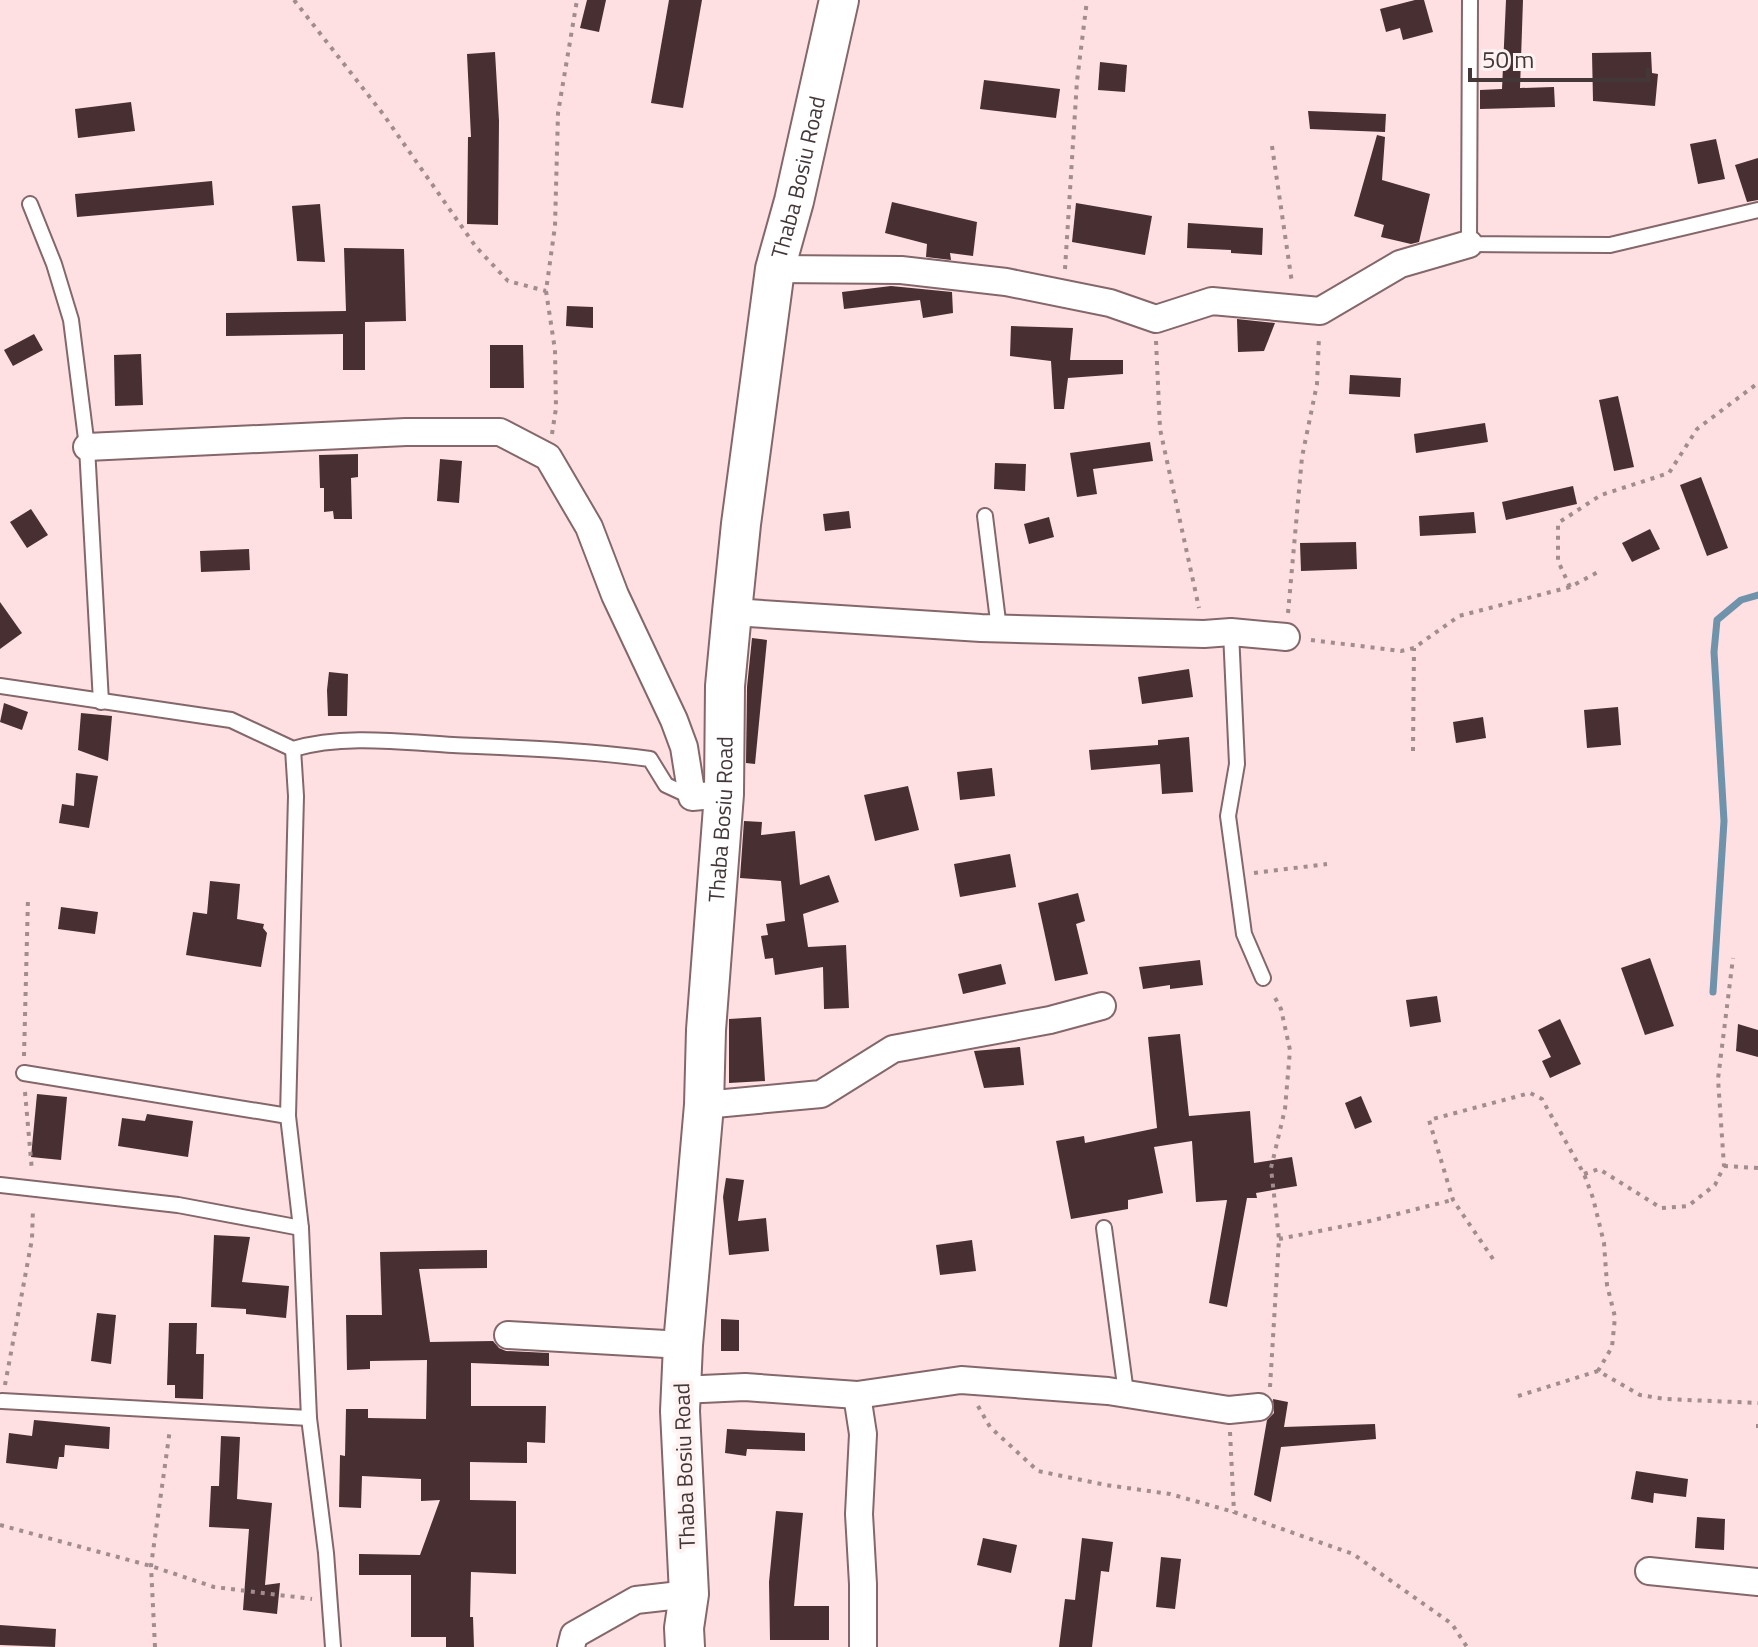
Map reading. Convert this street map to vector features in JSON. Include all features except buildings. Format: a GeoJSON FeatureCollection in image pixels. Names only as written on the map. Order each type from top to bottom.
{"type":"FeatureCollection","features":[{"type":"Feature","properties":{"kind":"street","name":"Thaba Bosiu Road"},"geometry":{"type":"LineString","coordinates":[[685,1647],[684,1628],[689,1594],[681,1390],[704,1105],[708,795],[725,686],[741,524],[775,269],[794,201],[839,0]]}},
{"type":"Feature","properties":{"kind":"street"},"geometry":{"type":"LineString","coordinates":[[775,269],[901,270],[1006,282],[1110,303],[1156,319],[1212,301],[1308,310],[1400,264],[1469,244]]}},
{"type":"Feature","properties":{"kind":"street"},"geometry":{"type":"LineString","coordinates":[[87,447],[406,432],[500,432],[548,457],[589,527],[615,595],[708,795]]}},
{"type":"Feature","properties":{"kind":"street"},"geometry":{"type":"LineString","coordinates":[[732,612],[999,629],[1286,637]]}},
{"type":"Feature","properties":{"kind":"street"},"geometry":{"type":"LineString","coordinates":[[704,1105],[821,1094],[893,1049],[1050,1020],[1102,1006]]}},
{"type":"Feature","properties":{"kind":"street"},"geometry":{"type":"LineString","coordinates":[[508,1335],[683,1345]]}},
{"type":"Feature","properties":{"kind":"street"},"geometry":{"type":"LineString","coordinates":[[681,1390],[745,1387],[857,1395],[961,1380],[1126,1393],[1229,1410],[1259,1407]]}},
{"type":"Feature","properties":{"kind":"street"},"geometry":{"type":"LineString","coordinates":[[857,1395],[863,1434],[859,1514],[863,1647]]}},
{"type":"Feature","properties":{"kind":"street"},"geometry":{"type":"LineString","coordinates":[[1649,1571],[1758,1582]]}},
{"type":"Feature","properties":{"kind":"street"},"geometry":{"type":"LineString","coordinates":[[571,1647],[574,1635],[636,1600],[689,1594]]}},
{"type":"Feature","properties":{"kind":"lane"},"geometry":{"type":"LineString","coordinates":[[1470,0],[1469,244],[1610,245],[1758,210]]}},
{"type":"Feature","properties":{"kind":"lane"},"geometry":{"type":"LineString","coordinates":[[30,204],[54,264],[71,320],[87,447],[101,702]]}},
{"type":"Feature","properties":{"kind":"lane"},"geometry":{"type":"LineString","coordinates":[[985,516],[999,629]]}},
{"type":"Feature","properties":{"kind":"lane"},"geometry":{"type":"LineString","coordinates":[[1218,633],[1237,764],[1228,816],[1235,876],[1244,934],[1263,978]]}},
{"type":"Feature","properties":{"kind":"lane"},"geometry":{"type":"LineString","coordinates":[[0,686],[231,720],[293,749],[314,742],[392,741],[603,753],[650,759],[666,785],[708,795]]}},
{"type":"Feature","properties":{"kind":"lane"},"geometry":{"type":"LineString","coordinates":[[293,749],[296,796],[288,1116],[301,1228],[309,1418],[333,1647]]}},
{"type":"Feature","properties":{"kind":"lane"},"geometry":{"type":"LineString","coordinates":[[24,1073],[288,1116]]}},
{"type":"Feature","properties":{"kind":"lane"},"geometry":{"type":"LineString","coordinates":[[0,1185],[178,1205],[301,1228]]}},
{"type":"Feature","properties":{"kind":"lane"},"geometry":{"type":"LineString","coordinates":[[1104,1228],[1126,1393]]}},
{"type":"Feature","properties":{"kind":"lane"},"geometry":{"type":"LineString","coordinates":[[2,1401],[309,1418]]}},
{"type":"Feature","properties":{"kind":"path"},"geometry":{"type":"LineString","coordinates":[[294,0],[383,114],[476,247],[508,281],[546,291]]}},
{"type":"Feature","properties":{"kind":"path"},"geometry":{"type":"LineString","coordinates":[[548,457],[556,408],[555,350],[546,291],[555,226],[558,113],[577,0]]}},
{"type":"Feature","properties":{"kind":"path"},"geometry":{"type":"LineString","coordinates":[[1063,292],[1077,81],[1087,0]]}},
{"type":"Feature","properties":{"kind":"path"},"geometry":{"type":"LineString","coordinates":[[1272,146],[1308,310],[1317,384],[1302,457],[1286,637],[1401,651],[1414,648],[1459,616],[1570,587],[1598,572]]}},
{"type":"Feature","properties":{"kind":"path"},"geometry":{"type":"LineString","coordinates":[[1156,319],[1160,429],[1218,633]]}},
{"type":"Feature","properties":{"kind":"path"},"geometry":{"type":"LineString","coordinates":[[1570,587],[1558,561],[1558,523],[1601,495],[1669,473],[1697,429],[1758,383]]}},
{"type":"Feature","properties":{"kind":"path"},"geometry":{"type":"LineString","coordinates":[[1413,751],[1414,648]]}},
{"type":"Feature","properties":{"kind":"path"},"geometry":{"type":"LineString","coordinates":[[1235,876],[1327,864]]}},
{"type":"Feature","properties":{"kind":"path"},"geometry":{"type":"LineString","coordinates":[[2,1401],[32,1239],[33,1190],[24,1073],[28,898]]}},
{"type":"Feature","properties":{"kind":"path"},"geometry":{"type":"LineString","coordinates":[[1584,1174],[1599,1169],[1661,1208],[1688,1206],[1715,1185],[1724,1166],[1718,1079],[1733,958]]}},
{"type":"Feature","properties":{"kind":"path"},"geometry":{"type":"LineString","coordinates":[[1259,1407],[1269,1389],[1279,1239],[1271,1168],[1285,1109],[1290,1050],[1281,1009],[1263,978]]}},
{"type":"Feature","properties":{"kind":"path"},"geometry":{"type":"LineString","coordinates":[[1493,1259],[1453,1200],[1429,1120],[1530,1093],[1542,1099],[1584,1174],[1604,1243],[1607,1285],[1615,1317],[1612,1347],[1598,1371],[1518,1396]]}},
{"type":"Feature","properties":{"kind":"path"},"geometry":{"type":"LineString","coordinates":[[1724,1166],[1758,1168]]}},
{"type":"Feature","properties":{"kind":"path"},"geometry":{"type":"LineString","coordinates":[[1279,1239],[1453,1200]]}},
{"type":"Feature","properties":{"kind":"path"},"geometry":{"type":"LineString","coordinates":[[1598,1371],[1640,1395],[1758,1403]]}},
{"type":"Feature","properties":{"kind":"path"},"geometry":{"type":"LineString","coordinates":[[974,1381],[975,1401],[990,1427],[1038,1471],[1170,1494],[1234,1512],[1353,1554],[1452,1624],[1467,1647]]}},
{"type":"Feature","properties":{"kind":"path"},"geometry":{"type":"LineString","coordinates":[[1229,1410],[1234,1512]]}},
{"type":"Feature","properties":{"kind":"path"},"geometry":{"type":"LineString","coordinates":[[155,1647],[151,1566],[173,1411]]}},
{"type":"Feature","properties":{"kind":"path"},"geometry":{"type":"LineString","coordinates":[[0,1525],[151,1566],[214,1587],[329,1601]]}},
{"type":"Feature","properties":{"kind":"waterway"},"geometry":{"type":"LineString","coordinates":[[1713,992],[1724,821],[1714,652],[1717,620],[1741,600],[1758,595]]}}]}
